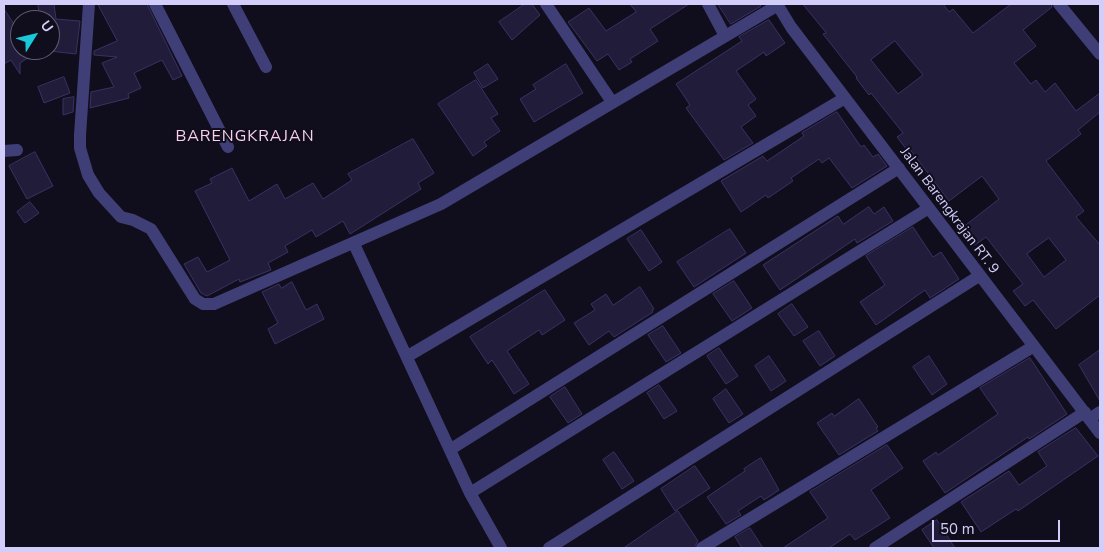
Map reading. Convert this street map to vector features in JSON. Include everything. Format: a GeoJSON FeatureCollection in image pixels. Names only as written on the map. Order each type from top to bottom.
{"type":"FeatureCollection","features":[{"type":"Feature","properties":{"kind":"street"},"geometry":{"type":"LineString","coordinates":[[89,4],[80,135],[80,148],[88,175],[113,210],[121,217],[133,220],[150,229],[195,299],[203,304],[214,304],[354,244],[441,204],[778,4]]}},
{"type":"Feature","properties":{"kind":"street"},"geometry":{"type":"LineString","coordinates":[[156,4],[228,147]]}},
{"type":"Feature","properties":{"kind":"street"},"geometry":{"type":"LineString","coordinates":[[233,4],[266,67]]}},
{"type":"Feature","properties":{"kind":"street"},"geometry":{"type":"LineString","coordinates":[[546,4],[612,102]]}},
{"type":"Feature","properties":{"kind":"street"},"geometry":{"type":"LineString","coordinates":[[708,4],[726,36]]}},
{"type":"Feature","properties":{"kind":"street","name":"Jalan Barengkrajan RT. 9"},"geometry":{"type":"LineString","coordinates":[[778,4],[790,27],[1100,433]]}},
{"type":"Feature","properties":{"kind":"street"},"geometry":{"type":"LineString","coordinates":[[1059,4],[1100,54]]}},
{"type":"Feature","properties":{"kind":"street"},"geometry":{"type":"LineString","coordinates":[[408,356],[845,98]]}},
{"type":"Feature","properties":{"kind":"street"},"geometry":{"type":"LineString","coordinates":[[4,151],[17,150]]}},
{"type":"Feature","properties":{"kind":"street"},"geometry":{"type":"LineString","coordinates":[[452,449],[899,168]]}},
{"type":"Feature","properties":{"kind":"street"},"geometry":{"type":"LineString","coordinates":[[470,493],[929,208]]}},
{"type":"Feature","properties":{"kind":"street"},"geometry":{"type":"LineString","coordinates":[[354,244],[452,449],[470,493],[501,548]]}},
{"type":"Feature","properties":{"kind":"street"},"geometry":{"type":"LineString","coordinates":[[549,548],[979,276]]}},
{"type":"Feature","properties":{"kind":"street"},"geometry":{"type":"LineString","coordinates":[[702,548],[1034,346]]}},
{"type":"Feature","properties":{"kind":"street"},"geometry":{"type":"LineString","coordinates":[[875,548],[1087,416],[1100,412]]}},
{"type":"Feature","properties":{"kind":"building"},"geometry":{"type":"Polygon","coordinates":[[[38,4],[54,4],[55,10],[39,10],[38,4]]]}},
{"type":"Feature","properties":{"kind":"building"},"geometry":{"type":"Polygon","coordinates":[[[98,4],[147,4],[182,76],[173,80],[162,60],[134,73],[141,88],[128,94],[129,98],[90,108],[91,92],[114,87],[102,63],[117,57],[94,55],[94,51],[117,41],[98,4]]]}},
{"type":"Feature","properties":{"kind":"building"},"geometry":{"type":"Polygon","coordinates":[[[525,4],[532,4],[540,15],[512,40],[499,22],[525,4]]]}},
{"type":"Feature","properties":{"kind":"building"},"geometry":{"type":"Polygon","coordinates":[[[630,4],[689,4],[650,29],[658,41],[630,59],[632,62],[619,70],[608,54],[597,61],[568,22],[589,8],[606,31],[636,12],[630,4]]]}},
{"type":"Feature","properties":{"kind":"building"},"geometry":{"type":"Polygon","coordinates":[[[718,4],[759,4],[761,6],[731,24],[718,4]]]}},
{"type":"Feature","properties":{"kind":"building"},"geometry":{"type":"Polygon","coordinates":[[[803,4],[943,4],[949,12],[953,9],[973,33],[1011,4],[1051,4],[1052,7],[1023,30],[1036,46],[1014,63],[1031,84],[1036,80],[1045,92],[1055,83],[1076,111],[1100,93],[1100,112],[1078,130],[1081,134],[1046,161],[1084,211],[1076,217],[1100,245],[1100,295],[1056,329],[1033,300],[1025,306],[1013,291],[1023,284],[986,237],[975,245],[962,228],[999,199],[982,176],[949,201],[909,148],[907,150],[897,137],[903,133],[871,93],[869,95],[823,34],[826,33],[803,4]],[[895,41],[871,60],[898,94],[923,75],[895,41]],[[1049,238],[1027,254],[1044,277],[1066,260],[1049,238]]]}},
{"type":"Feature","properties":{"kind":"building"},"geometry":{"type":"Polygon","coordinates":[[[4,9],[10,18],[11,60],[4,64],[4,9]]]}},
{"type":"Feature","properties":{"kind":"building"},"geometry":{"type":"Polygon","coordinates":[[[60,19],[80,21],[76,54],[60,52],[60,19]]]}},
{"type":"Feature","properties":{"kind":"building"},"geometry":{"type":"Polygon","coordinates":[[[769,20],[785,43],[766,56],[764,52],[736,71],[756,99],[748,105],[756,116],[741,127],[753,143],[724,160],[686,108],[690,105],[676,84],[742,41],[739,37],[769,20]]]}},
{"type":"Feature","properties":{"kind":"building"},"geometry":{"type":"Polygon","coordinates":[[[11,60],[25,60],[20,63],[20,74],[11,60]]]}},
{"type":"Feature","properties":{"kind":"building"},"geometry":{"type":"Polygon","coordinates":[[[488,64],[498,79],[483,88],[474,73],[488,64]]]}},
{"type":"Feature","properties":{"kind":"building"},"geometry":{"type":"Polygon","coordinates":[[[566,64],[583,93],[534,122],[520,99],[536,89],[533,85],[566,64]]]}},
{"type":"Feature","properties":{"kind":"building"},"geometry":{"type":"Polygon","coordinates":[[[64,77],[70,93],[44,103],[38,87],[64,77]]]}},
{"type":"Feature","properties":{"kind":"building"},"geometry":{"type":"Polygon","coordinates":[[[476,80],[498,114],[491,118],[500,131],[484,142],[487,146],[473,156],[438,104],[476,80]]]}},
{"type":"Feature","properties":{"kind":"building"},"geometry":{"type":"Polygon","coordinates":[[[74,97],[73,112],[63,115],[63,99],[74,97]]]}},
{"type":"Feature","properties":{"kind":"building"},"geometry":{"type":"Polygon","coordinates":[[[837,112],[861,147],[864,145],[873,157],[878,154],[887,166],[852,188],[829,158],[822,163],[819,159],[791,178],[793,181],[768,198],[766,195],[741,212],[721,181],[763,156],[767,161],[804,136],[802,133],[837,112]]]}},
{"type":"Feature","properties":{"kind":"building"},"geometry":{"type":"Polygon","coordinates":[[[413,139],[434,173],[418,183],[421,189],[350,234],[343,221],[316,237],[312,230],[285,246],[288,252],[268,263],[271,270],[240,282],[239,279],[207,296],[201,293],[184,264],[198,257],[207,272],[230,260],[195,191],[212,183],[210,179],[232,168],[249,201],[277,184],[285,199],[313,183],[323,199],[352,180],[348,174],[413,139]]]}},
{"type":"Feature","properties":{"kind":"building"},"geometry":{"type":"Polygon","coordinates":[[[35,152],[53,186],[27,199],[9,166],[35,152]]]}},
{"type":"Feature","properties":{"kind":"building"},"geometry":{"type":"Polygon","coordinates":[[[30,202],[39,213],[25,223],[17,212],[30,202]]]}},
{"type":"Feature","properties":{"kind":"building"},"geometry":{"type":"Polygon","coordinates":[[[869,207],[874,214],[884,207],[893,221],[857,243],[855,239],[780,290],[763,265],[838,216],[843,224],[869,207]]]}},
{"type":"Feature","properties":{"kind":"building"},"geometry":{"type":"Polygon","coordinates":[[[913,227],[933,257],[941,252],[959,279],[930,298],[925,290],[876,325],[860,302],[885,285],[866,256],[913,227]]]}},
{"type":"Feature","properties":{"kind":"building"},"geometry":{"type":"Polygon","coordinates":[[[730,229],[746,253],[694,287],[677,262],[730,229]]]}},
{"type":"Feature","properties":{"kind":"building"},"geometry":{"type":"Polygon","coordinates":[[[641,230],[662,262],[649,271],[627,239],[641,230]]]}},
{"type":"Feature","properties":{"kind":"building"},"geometry":{"type":"Polygon","coordinates":[[[734,281],[752,308],[732,321],[713,294],[734,281]]]}},
{"type":"Feature","properties":{"kind":"building"},"geometry":{"type":"Polygon","coordinates":[[[292,282],[306,310],[317,304],[324,319],[275,344],[268,329],[278,323],[262,292],[279,284],[281,288],[292,282]]]}},
{"type":"Feature","properties":{"kind":"building"},"geometry":{"type":"Polygon","coordinates":[[[640,287],[654,309],[652,310],[653,312],[614,337],[609,331],[589,345],[574,323],[595,310],[591,304],[606,294],[613,305],[640,287]]]}},
{"type":"Feature","properties":{"kind":"building"},"geometry":{"type":"Polygon","coordinates":[[[545,290],[565,320],[542,335],[539,330],[507,351],[529,384],[514,394],[492,360],[488,364],[470,337],[545,290]]]}},
{"type":"Feature","properties":{"kind":"building"},"geometry":{"type":"Polygon","coordinates":[[[792,304],[808,327],[794,336],[778,314],[792,304]]]}},
{"type":"Feature","properties":{"kind":"building"},"geometry":{"type":"Polygon","coordinates":[[[663,326],[681,353],[666,362],[648,335],[663,326]]]}},
{"type":"Feature","properties":{"kind":"building"},"geometry":{"type":"Polygon","coordinates":[[[819,331],[835,356],[820,366],[803,341],[819,331]]]}},
{"type":"Feature","properties":{"kind":"building"},"geometry":{"type":"Polygon","coordinates":[[[719,348],[738,376],[726,384],[707,356],[719,348]]]}},
{"type":"Feature","properties":{"kind":"building"},"geometry":{"type":"Polygon","coordinates":[[[1100,350],[1100,401],[1079,365],[1100,350]]]}},
{"type":"Feature","properties":{"kind":"building"},"geometry":{"type":"Polygon","coordinates":[[[769,356],[786,381],[771,391],[755,366],[769,356]]]}},
{"type":"Feature","properties":{"kind":"building"},"geometry":{"type":"Polygon","coordinates":[[[929,356],[947,384],[932,395],[913,367],[929,356]]]}},
{"type":"Feature","properties":{"kind":"building"},"geometry":{"type":"Polygon","coordinates":[[[1030,358],[1067,414],[1029,439],[1028,437],[945,493],[923,461],[936,452],[938,455],[998,414],[980,388],[1030,358]]]}},
{"type":"Feature","properties":{"kind":"building"},"geometry":{"type":"Polygon","coordinates":[[[659,385],[677,411],[664,419],[647,393],[659,385]]]}},
{"type":"Feature","properties":{"kind":"building"},"geometry":{"type":"Polygon","coordinates":[[[565,387],[582,414],[568,423],[550,397],[565,387]]]}},
{"type":"Feature","properties":{"kind":"building"},"geometry":{"type":"Polygon","coordinates":[[[726,389],[743,414],[729,423],[713,399],[726,389]]]}},
{"type":"Feature","properties":{"kind":"building"},"geometry":{"type":"Polygon","coordinates":[[[859,399],[878,427],[876,428],[878,431],[839,455],[817,423],[832,413],[834,416],[859,399]]]}},
{"type":"Feature","properties":{"kind":"building"},"geometry":{"type":"Polygon","coordinates":[[[1076,428],[1098,456],[1018,511],[1016,509],[981,532],[961,502],[1009,471],[1019,485],[1047,466],[1038,452],[1076,428]]]}},
{"type":"Feature","properties":{"kind":"building"},"geometry":{"type":"Polygon","coordinates":[[[887,445],[903,468],[871,490],[890,518],[855,540],[850,534],[829,548],[783,548],[828,518],[810,492],[887,445]]]}},
{"type":"Feature","properties":{"kind":"building"},"geometry":{"type":"Polygon","coordinates":[[[614,452],[634,481],[622,489],[603,460],[614,452]]]}},
{"type":"Feature","properties":{"kind":"building"},"geometry":{"type":"Polygon","coordinates":[[[761,458],[779,490],[764,500],[761,496],[738,511],[741,515],[726,524],[707,497],[761,458]]]}},
{"type":"Feature","properties":{"kind":"building"},"geometry":{"type":"Polygon","coordinates":[[[695,466],[710,488],[675,511],[661,489],[695,466]]]}},
{"type":"Feature","properties":{"kind":"building"},"geometry":{"type":"Polygon","coordinates":[[[678,511],[698,541],[694,548],[624,548],[678,511]]]}},
{"type":"Feature","properties":{"kind":"building"},"geometry":{"type":"Polygon","coordinates":[[[937,520],[955,548],[934,548],[922,530],[937,520]]]}},
{"type":"Feature","properties":{"kind":"building"},"geometry":{"type":"Polygon","coordinates":[[[750,528],[763,548],[742,548],[735,537],[750,528]]]}},
{"type":"Feature","properties":{"kind":"district","name":"BARENGKRAJAN"},"geometry":{"type":"Point","coordinates":[245,137]}}]}
